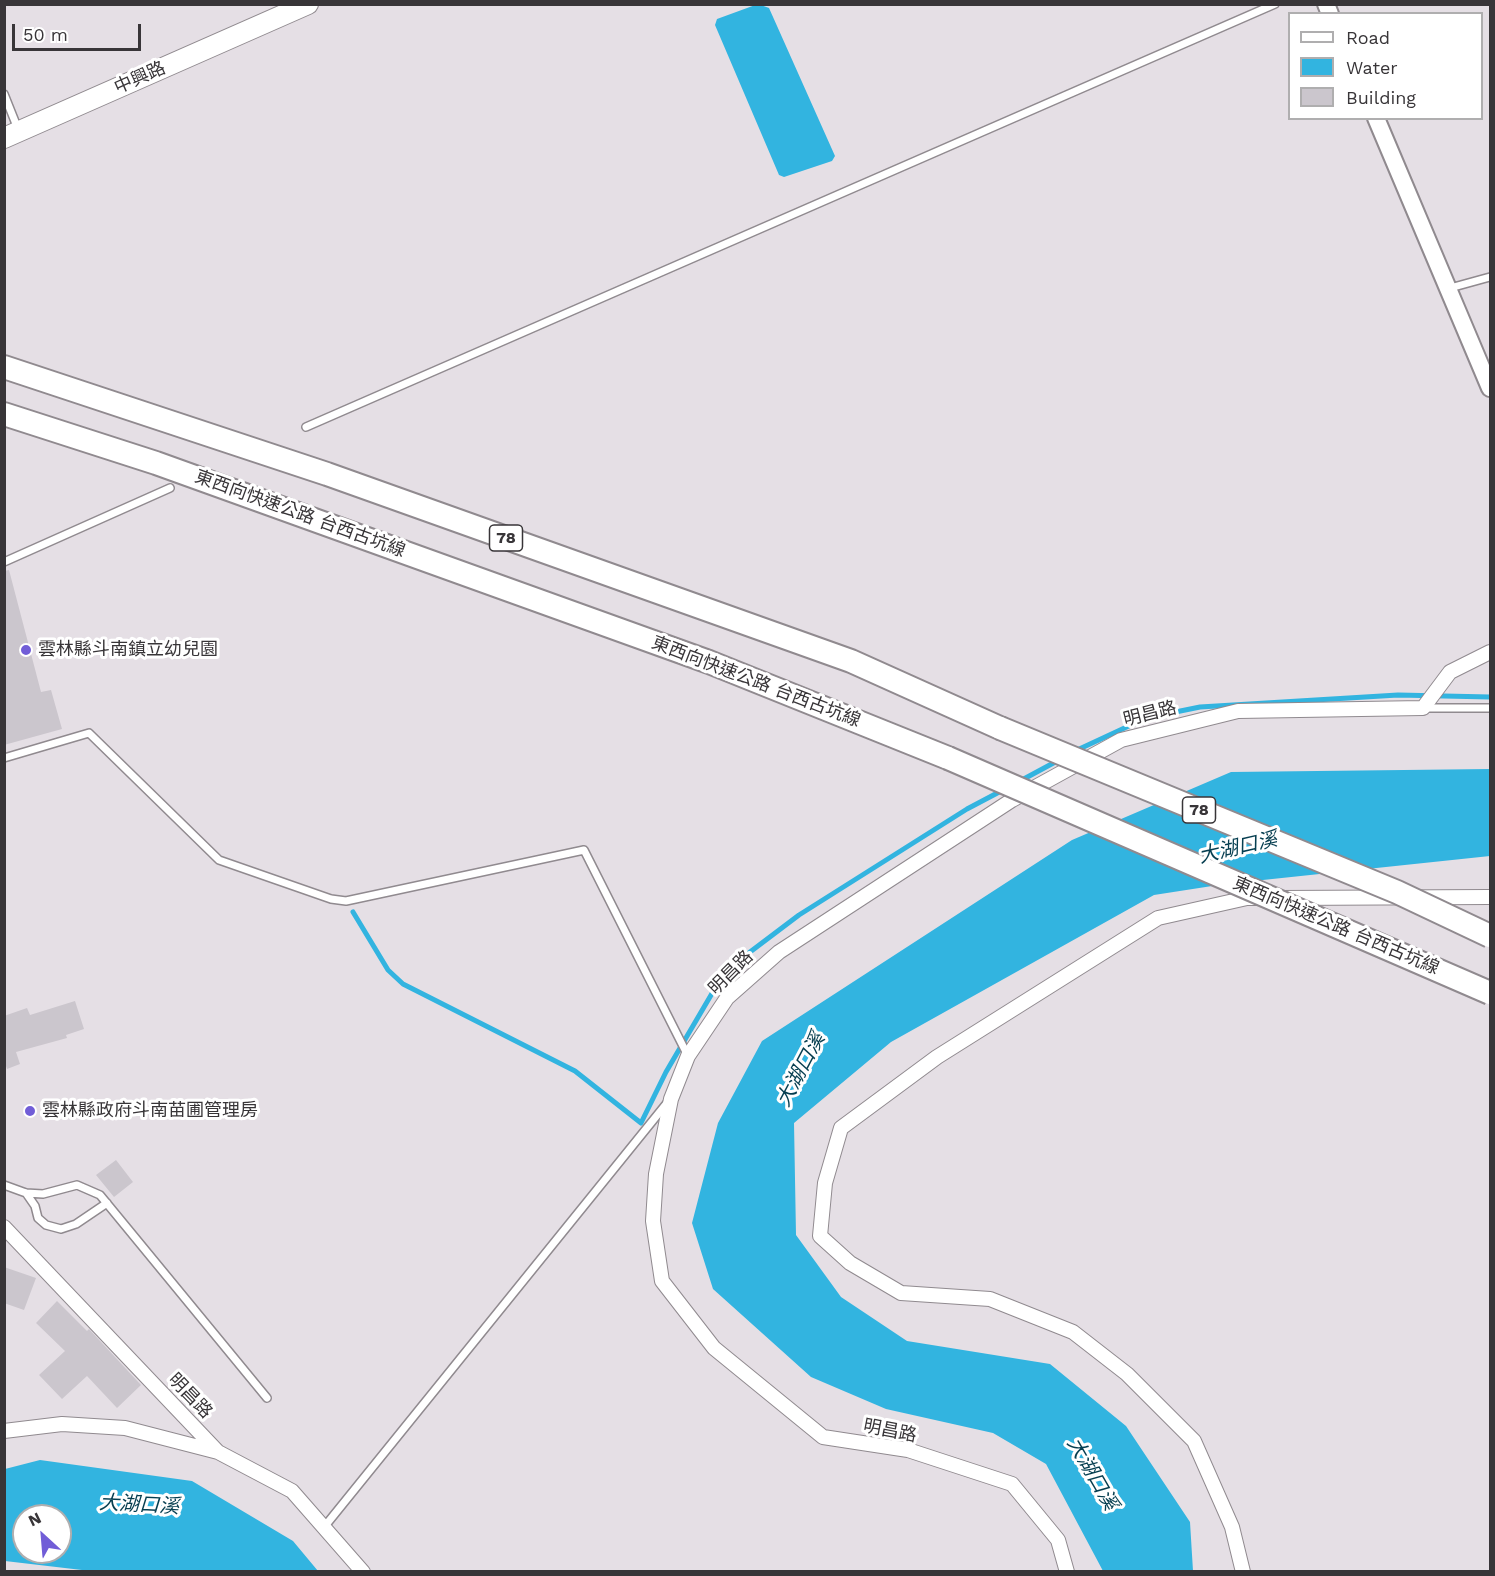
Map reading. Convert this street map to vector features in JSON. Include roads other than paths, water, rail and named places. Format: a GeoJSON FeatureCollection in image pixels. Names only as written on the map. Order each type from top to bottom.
{"type":"FeatureCollection","features":[{"type":"Feature","properties":{"kind":"highway","name":"78"},"geometry":{"type":"LineString","coordinates":[[4,367],[327,474],[851,661],[1000,728],[1386,888],[1491,936]]}},
{"type":"Feature","properties":{"kind":"highway","name":"東西向快速公路 台西古坑線"},"geometry":{"type":"LineString","coordinates":[[4,414],[156,463],[709,662],[948,758],[1491,993]]}},
{"type":"Feature","properties":{"kind":"main road","name":"中興路"},"geometry":{"type":"LineString","coordinates":[[12,135],[306,5]]}},
{"type":"Feature","properties":{"kind":"street"},"geometry":{"type":"LineString","coordinates":[[1377,120],[1491,388]]}},
{"type":"Feature","properties":{"kind":"street"},"geometry":{"type":"LineString","coordinates":[[1425,706],[1450,672],[1491,652]]}},
{"type":"Feature","properties":{"kind":"street","name":"明昌路"},"geometry":{"type":"LineString","coordinates":[[1067,1572],[1058,1540],[1012,1484],[908,1450],[824,1437],[714,1348],[662,1281],[653,1221],[656,1174],[671,1099],[688,1056],[727,998],[779,952],[1012,800],[1121,740],[1238,711],[1425,706]]}},
{"type":"Feature","properties":{"kind":"street"},"geometry":{"type":"LineString","coordinates":[[1243,1572],[1232,1527],[1194,1442],[1127,1374],[1073,1332],[990,1299],[901,1293],[850,1263],[820,1236],[825,1183],[841,1128],[937,1057],[1158,918],[1247,898],[1491,897]]}},
{"type":"Feature","properties":{"kind":"street","name":"明昌路"},"geometry":{"type":"LineString","coordinates":[[4,1227],[218,1452],[292,1491],[326,1526],[363,1572]]}},
{"type":"Feature","properties":{"kind":"street"},"geometry":{"type":"LineString","coordinates":[[4,1431],[62,1424],[125,1428],[218,1452]]}},
{"type":"Feature","properties":{"kind":"lane"},"geometry":{"type":"LineString","coordinates":[[306,427],[1275,4]]}},
{"type":"Feature","properties":{"kind":"lane"},"geometry":{"type":"LineString","coordinates":[[4,94],[12,135]]}},
{"type":"Feature","properties":{"kind":"lane"},"geometry":{"type":"LineString","coordinates":[[1450,288],[1491,277]]}},
{"type":"Feature","properties":{"kind":"lane"},"geometry":{"type":"LineString","coordinates":[[4,562],[170,488]]}},
{"type":"Feature","properties":{"kind":"lane"},"geometry":{"type":"LineString","coordinates":[[1425,706],[1491,708]]}},
{"type":"Feature","properties":{"kind":"lane"},"geometry":{"type":"LineString","coordinates":[[4,758],[89,733],[219,860],[331,899],[346,901],[584,850],[688,1056]]}},
{"type":"Feature","properties":{"kind":"lane"},"geometry":{"type":"LineString","coordinates":[[326,1526],[671,1099]]}},
{"type":"Feature","properties":{"kind":"lane"},"geometry":{"type":"LineString","coordinates":[[4,1185],[26,1193],[43,1194],[77,1185],[90,1189],[107,1203],[267,1398]]}},
{"type":"Feature","properties":{"kind":"lane"},"geometry":{"type":"LineString","coordinates":[[26,1193],[35,1206],[38,1218],[46,1225],[61,1229],[76,1224],[107,1203]]}},
{"type":"Feature","properties":{"kind":"water"},"geometry":{"type":"Polygon","coordinates":[[[758,4],[769,8],[835,156],[832,161],[784,177],[779,175],[715,25],[717,19],[758,4]]]}},
{"type":"Feature","properties":{"kind":"water","name":"大湖口溪"},"geometry":{"type":"Polygon","coordinates":[[[1490,769],[1490,856],[1225,884],[1154,895],[891,1042],[794,1123],[796,1235],[841,1297],[907,1341],[1050,1364],[1126,1426],[1190,1522],[1193,1571],[1103,1571],[1046,1464],[993,1433],[886,1409],[811,1377],[713,1289],[692,1223],[718,1123],[762,1041],[1072,840],[1231,772],[1490,769]]]}},
{"type":"Feature","properties":{"kind":"water","name":"大湖口溪"},"geometry":{"type":"Polygon","coordinates":[[[40,1460],[192,1481],[293,1541],[318,1571],[99,1572],[31,1564],[72,1564],[72,1504],[12,1504],[12,1562],[5,1561],[5,1469],[40,1460]]]}},
{"type":"Feature","properties":{"kind":"waterway"},"geometry":{"type":"LineString","coordinates":[[1075,751],[1146,718],[1200,707],[1398,695],[1490,697]]}},
{"type":"Feature","properties":{"kind":"waterway"},"geometry":{"type":"LineString","coordinates":[[1020,781],[1059,760]]}},
{"type":"Feature","properties":{"kind":"waterway"},"geometry":{"type":"LineString","coordinates":[[353,912],[388,970],[403,984],[575,1071],[641,1123],[666,1072],[714,990],[750,952],[799,915],[967,809],[1003,790]]}},
{"type":"Feature","properties":{"kind":"place","name":"雲林縣斗南鎮立幼兒園"},"geometry":{"type":"Point","coordinates":[26,650]}},
{"type":"Feature","properties":{"kind":"place","name":"雲林縣政府斗南苗圃管理房"},"geometry":{"type":"Point","coordinates":[30,1111]}}]}
